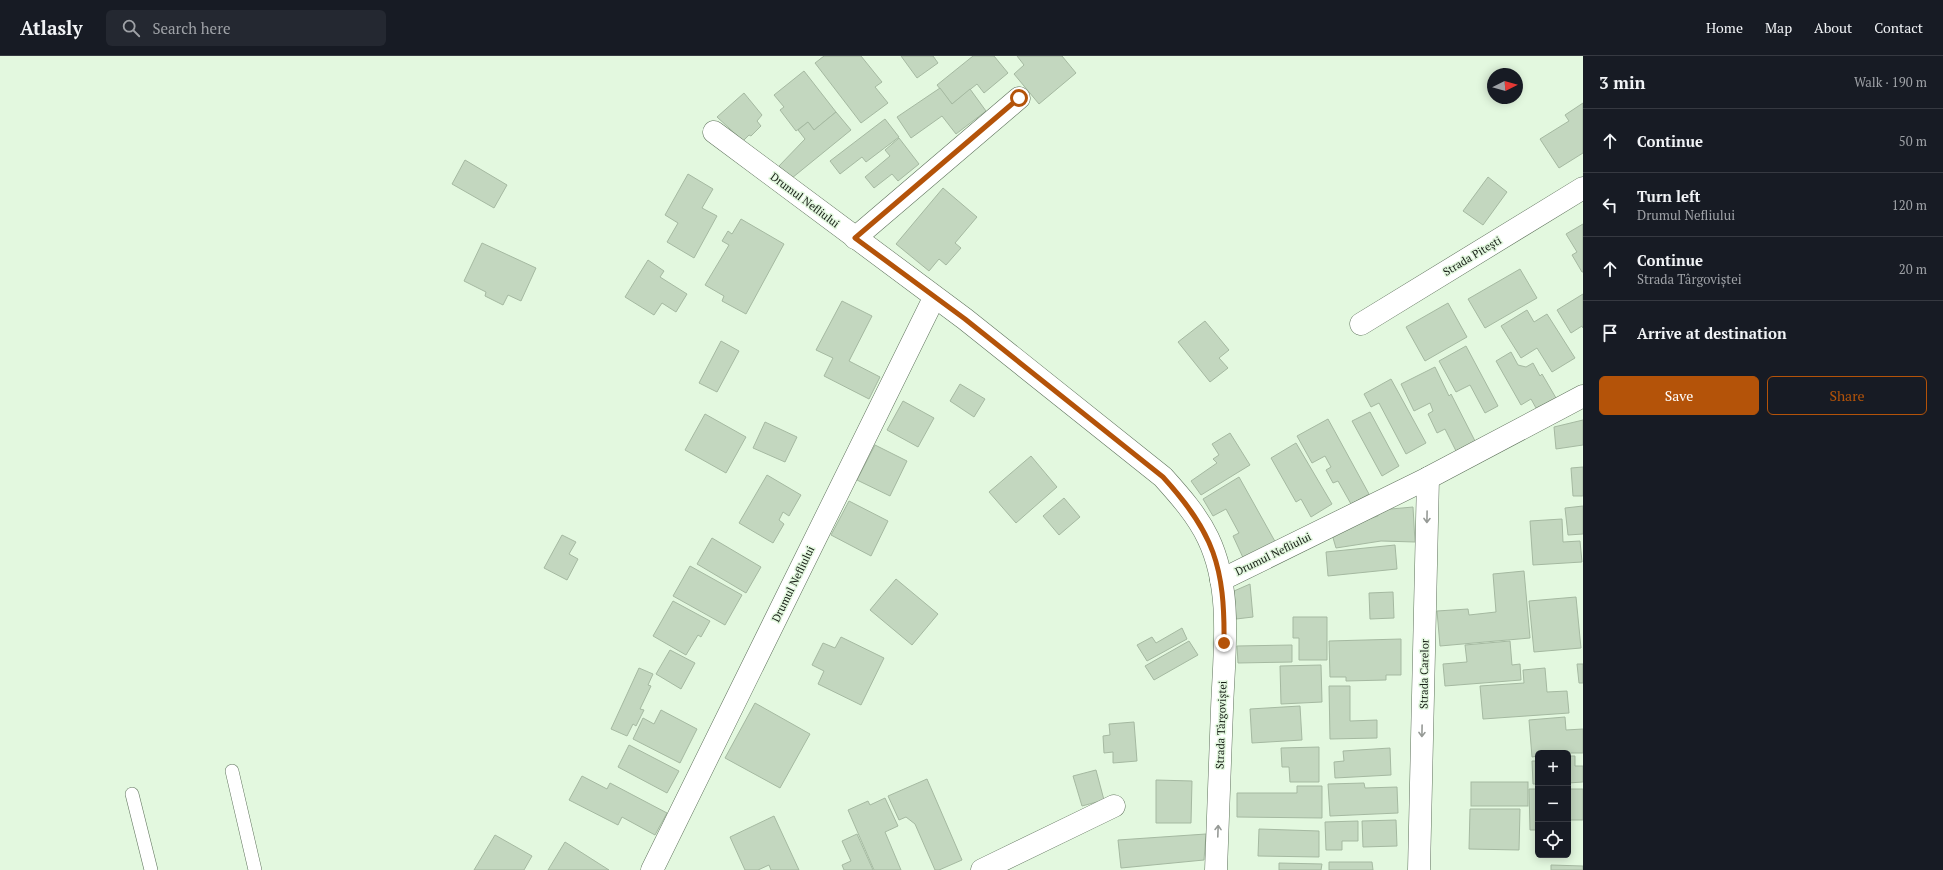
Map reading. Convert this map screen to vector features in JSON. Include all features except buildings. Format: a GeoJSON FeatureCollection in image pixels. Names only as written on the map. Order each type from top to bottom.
{"type":"FeatureCollection","features":[{"type":"Feature","properties":{"kind":"street"},"geometry":{"type":"LineString","coordinates":[[855,238],[1019,98]]}},
{"type":"Feature","properties":{"kind":"street","name":"Drumul Nefliului"},"geometry":{"type":"LineString","coordinates":[[714,132],[934,298],[965,319],[1163,477],[1185,501],[1208,538],[1221,580],[1428,478],[1583,396]]}},
{"type":"Feature","properties":{"kind":"street","name":"Strada Pitești"},"geometry":{"type":"LineString","coordinates":[[1361,324],[1583,188]]}},
{"type":"Feature","properties":{"kind":"street","name":"Drumul Nefliului"},"geometry":{"type":"LineString","coordinates":[[652,870],[934,298]]}},
{"type":"Feature","properties":{"kind":"street","name":"Strada Carelor"},"geometry":{"type":"LineString","coordinates":[[1419,870],[1428,478]]}},
{"type":"Feature","properties":{"kind":"street","name":"Strada Târgoviștei"},"geometry":{"type":"LineString","coordinates":[[1216,870],[1224,628],[1221,580]]}},
{"type":"Feature","properties":{"kind":"street"},"geometry":{"type":"LineString","coordinates":[[982,870],[1114,806]]}},
{"type":"Feature","properties":{"kind":"lane"},"geometry":{"type":"LineString","coordinates":[[232,771],[255,870]]}},
{"type":"Feature","properties":{"kind":"lane"},"geometry":{"type":"LineString","coordinates":[[132,794],[151,870]]}},
{"type":"Feature","properties":{"kind":"route"},"geometry":{"type":"LineString","coordinates":[[1019,98],[855,238],[934,298],[965,319],[1163,477],[1185,501],[1197,518],[1208,538],[1221,580],[1224,643]]}}]}
